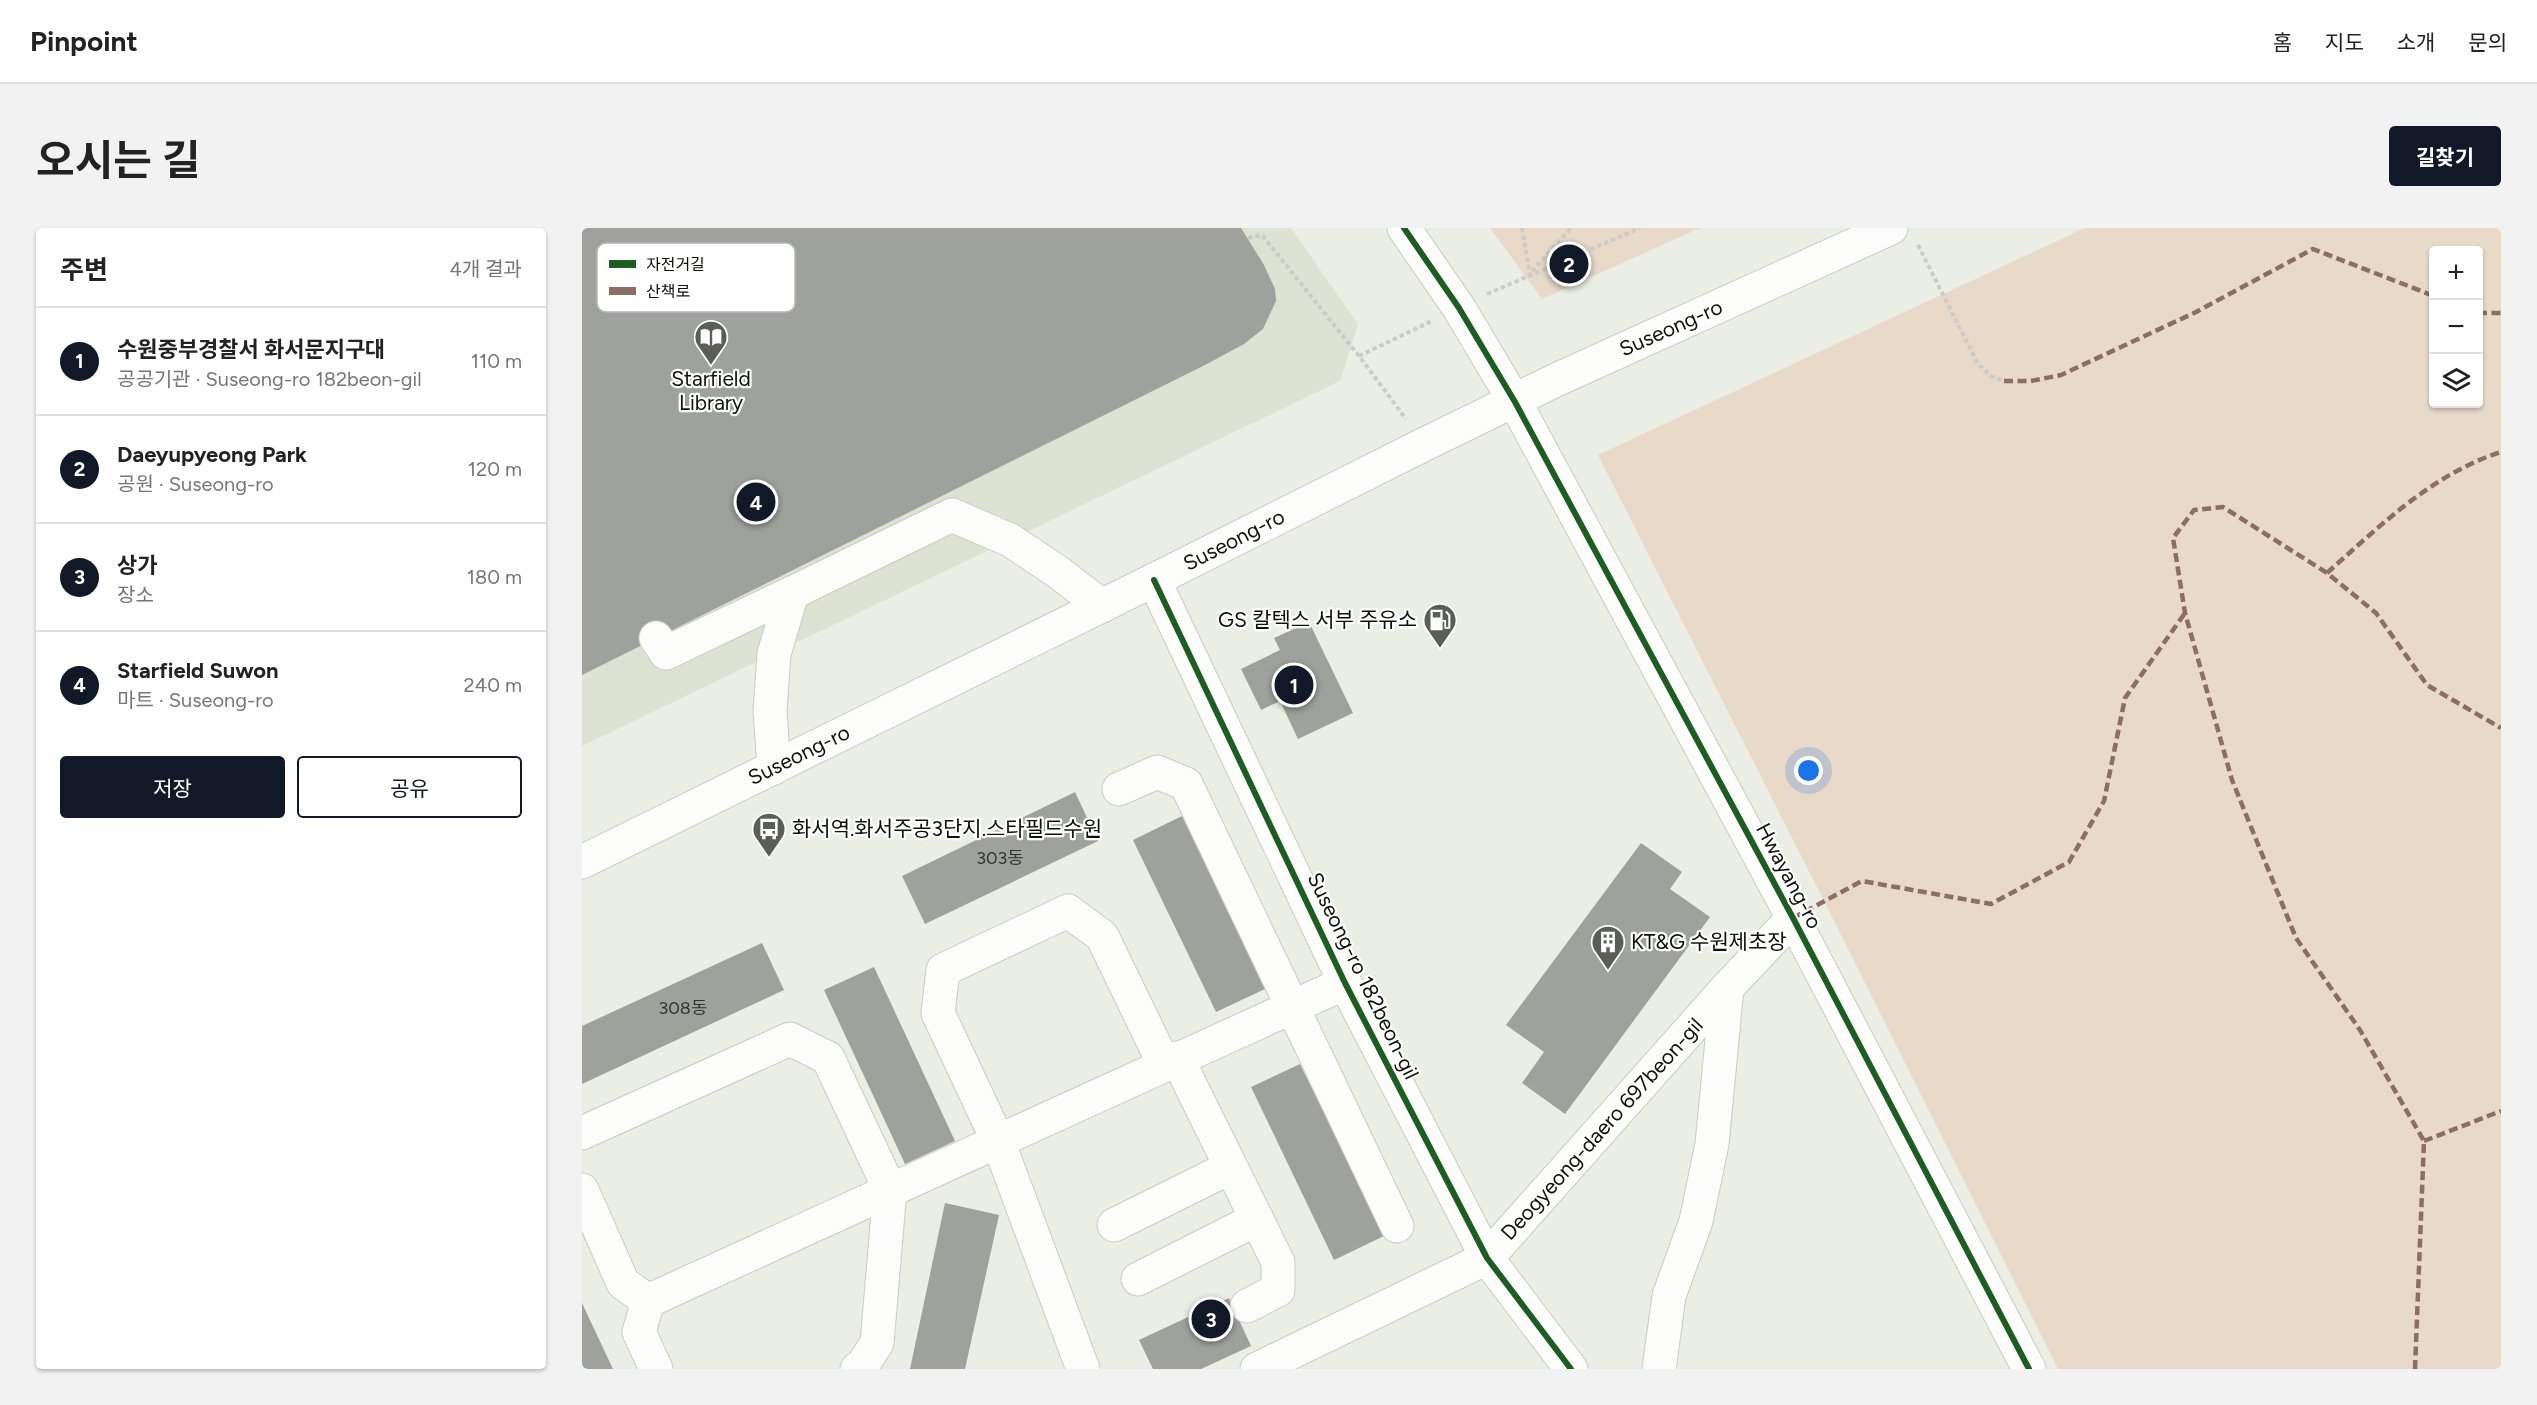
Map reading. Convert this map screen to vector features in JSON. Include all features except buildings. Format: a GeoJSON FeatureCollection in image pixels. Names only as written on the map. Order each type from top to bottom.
{"type":"FeatureCollection","features":[{"type":"Feature","properties":{"kind":"street","name":"Hwayang-ro"},"geometry":{"type":"LineString","coordinates":[[1404,228],[1459,308],[1515,402],[1793,918],[2029,1369]]}},
{"type":"Feature","properties":{"kind":"street","name":"Suseong-ro"},"geometry":{"type":"LineString","coordinates":[[582,862],[1556,380],[1903,233]]}},
{"type":"Feature","properties":{"kind":"street"},"geometry":{"type":"LineString","coordinates":[[656,638],[666,653],[952,515],[1010,540],[1058,572],[1102,606]]}},
{"type":"Feature","properties":{"kind":"street","name":"Suseong-ro 182beon-gil"},"geometry":{"type":"LineString","coordinates":[[1154,580],[1345,983],[1487,1258],[1571,1369]]}},
{"type":"Feature","properties":{"kind":"street"},"geometry":{"type":"LineString","coordinates":[[774,768],[770,711],[774,654],[792,593]]}},
{"type":"Feature","properties":{"kind":"street"},"geometry":{"type":"LineString","coordinates":[[1119,789],[1157,772],[1186,784],[1397,1226]]}},
{"type":"Feature","properties":{"kind":"street"},"geometry":{"type":"LineString","coordinates":[[1083,1369],[998,1141],[938,1013],[943,970],[1068,911],[1102,936],[1231,1167],[1278,1262],[1278,1290],[1247,1306]]}},
{"type":"Feature","properties":{"kind":"street","name":"Deogyeong-daero 697beon-gil"},"geometry":{"type":"LineString","coordinates":[[1257,1369],[1487,1258],[1727,988],[1793,918]]}},
{"type":"Feature","properties":{"kind":"street"},"geometry":{"type":"LineString","coordinates":[[656,1369],[639,1332],[648,1301],[1345,983]]}},
{"type":"Feature","properties":{"kind":"street"},"geometry":{"type":"LineString","coordinates":[[1659,1369],[1669,1296],[1696,1221],[1712,1144],[1727,988]]}},
{"type":"Feature","properties":{"kind":"street"},"geometry":{"type":"LineString","coordinates":[[582,1133],[790,1039],[828,1058],[890,1190],[877,1343],[862,1366],[857,1369]]}},
{"type":"Feature","properties":{"kind":"street"},"geometry":{"type":"LineString","coordinates":[[1114,1225],[1231,1167]]}},
{"type":"Feature","properties":{"kind":"street"},"geometry":{"type":"LineString","coordinates":[[582,1190],[623,1283],[648,1301]]}},
{"type":"Feature","properties":{"kind":"street"},"geometry":{"type":"LineString","coordinates":[[1138,1280],[1257,1219]]}},
{"type":"Feature","properties":{"kind":"path"},"geometry":{"type":"LineString","coordinates":[[1522,228],[1530,274]]}},
{"type":"Feature","properties":{"kind":"path"},"geometry":{"type":"LineString","coordinates":[[1530,274],[1571,228]]}},
{"type":"Feature","properties":{"kind":"path"},"geometry":{"type":"LineString","coordinates":[[1530,274],[1640,228]]}},
{"type":"Feature","properties":{"kind":"path"},"geometry":{"type":"LineString","coordinates":[[1903,233],[1978,364],[1991,376],[2004,381]]}},
{"type":"Feature","properties":{"kind":"path"},"geometry":{"type":"LineString","coordinates":[[1248,238],[1262,235],[1359,356],[1425,444]]}},
{"type":"Feature","properties":{"kind":"shaded area"},"geometry":{"type":"Polygon","coordinates":[[[582,228],[1291,228],[1358,324],[1340,381],[582,746],[582,228]]]}},
{"type":"Feature","properties":{"kind":"shaded area"},"geometry":{"type":"Polygon","coordinates":[[[1490,228],[1700,228],[1542,299],[1490,228]]]}},
{"type":"Feature","properties":{"kind":"shaded area"},"geometry":{"type":"Polygon","coordinates":[[[2085,228],[2501,228],[2501,1369],[2058,1369],[1598,455],[2085,228]]]}},
{"type":"Feature","properties":{"kind":"marked path"},"geometry":{"type":"LineString","coordinates":[[2004,381],[2031,381],[2061,375],[2196,312],[2313,249],[2429,294]]}},
{"type":"Feature","properties":{"kind":"marked path"},"geometry":{"type":"LineString","coordinates":[[2483,313],[2501,313]]}},
{"type":"Feature","properties":{"kind":"marked path"},"geometry":{"type":"LineString","coordinates":[[2327,573],[2408,503],[2452,474],[2501,452]]}},
{"type":"Feature","properties":{"kind":"marked path"},"geometry":{"type":"LineString","coordinates":[[2415,1369],[2424,1141],[2360,1030],[2296,938],[2232,780],[2185,613],[2173,538],[2194,510],[2223,507],[2327,573],[2376,613],[2427,685],[2501,728]]}},
{"type":"Feature","properties":{"kind":"marked path"},"geometry":{"type":"LineString","coordinates":[[1793,918],[1862,881],[1991,904],[2069,862],[2104,801],[2125,698],[2185,613]]}},
{"type":"Feature","properties":{"kind":"marked path"},"geometry":{"type":"LineString","coordinates":[[2424,1141],[2501,1111]]}},
{"type":"Feature","properties":{"kind":"cycle path"},"geometry":{"type":"LineString","coordinates":[[1404,228],[1459,308],[1515,402],[1793,918],[2029,1369]]}},
{"type":"Feature","properties":{"kind":"cycle path"},"geometry":{"type":"LineString","coordinates":[[1154,580],[1345,983],[1487,1258],[1571,1369]]}},
{"type":"Feature","properties":{"kind":"place","name":"Daeyupyeong Park"},"geometry":{"type":"Point","coordinates":[1569,264]}},
{"type":"Feature","properties":{"kind":"place","name":"Starfield Library"},"geometry":{"type":"Point","coordinates":[711,366]}},
{"type":"Feature","properties":{"kind":"place","name":"Starfield Suwon"},"geometry":{"type":"Point","coordinates":[756,502]}},
{"type":"Feature","properties":{"kind":"place","name":"GS 칼텍스 서부 주유소"},"geometry":{"type":"Point","coordinates":[1440,649]}},
{"type":"Feature","properties":{"kind":"place","name":"수원중부경찰서 화서문지구대"},"geometry":{"type":"Point","coordinates":[1294,685]}},
{"type":"Feature","properties":{"kind":"place","name":"화서역.화서주공3단지.스타필드수원"},"geometry":{"type":"Point","coordinates":[769,858]}},
{"type":"Feature","properties":{"kind":"place","name":"KT&G 수원제초장"},"geometry":{"type":"Point","coordinates":[1608,971]}},
{"type":"Feature","properties":{"kind":"place","name":"상가"},"geometry":{"type":"Point","coordinates":[1211,1319]}}]}
